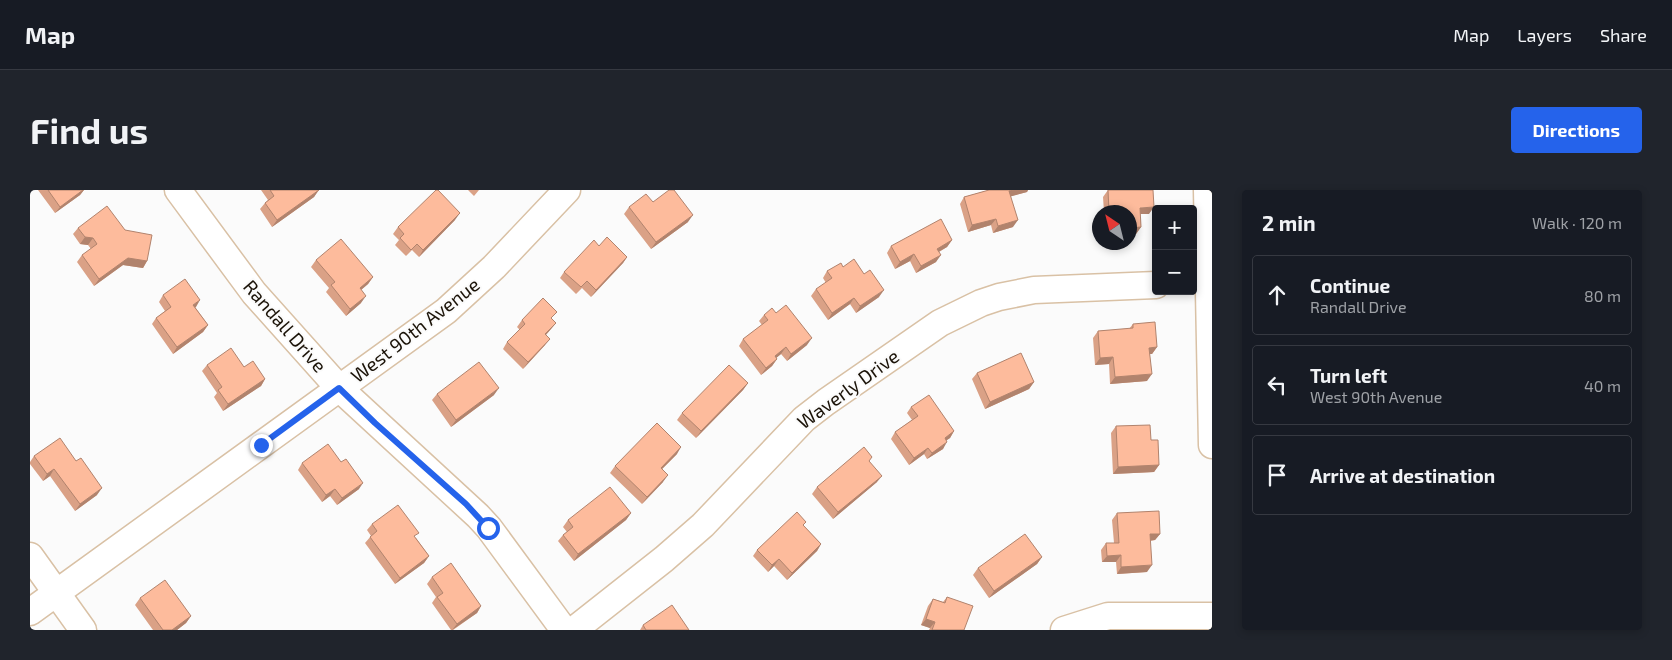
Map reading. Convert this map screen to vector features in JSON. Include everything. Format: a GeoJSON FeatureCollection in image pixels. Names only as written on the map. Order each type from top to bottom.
{"type":"FeatureCollection","features":[{"type":"Feature","properties":{"kind":"street","name":"Randall Drive"},"geometry":{"type":"LineString","coordinates":[[178,190],[254,292],[339,388],[478,516],[564,630]]}},
{"type":"Feature","properties":{"kind":"street","name":"West 90th Avenue"},"geometry":{"type":"LineString","coordinates":[[30,612],[422,330],[461,298],[494,267],[567,190]]}},
{"type":"Feature","properties":{"kind":"street"},"geometry":{"type":"LineString","coordinates":[[1207,190],[1204,284],[1212,445]]}},
{"type":"Feature","properties":{"kind":"street","name":"Waverly Drive"},"geometry":{"type":"LineString","coordinates":[[574,630],[624,592],[697,530],[804,419],[940,323],[981,303],[999,297],[1034,290],[1152,286]]}},
{"type":"Feature","properties":{"kind":"street"},"geometry":{"type":"LineString","coordinates":[[30,556],[83,630]]}},
{"type":"Feature","properties":{"kind":"street"},"geometry":{"type":"LineString","coordinates":[[1064,630],[1108,616],[1212,616]]}},
{"type":"Feature","properties":{"kind":"building"},"geometry":{"type":"Polygon","coordinates":[[[48,190],[83,190],[60,207],[48,190]]]}},
{"type":"Feature","properties":{"kind":"building"},"geometry":{"type":"Polygon","coordinates":[[[270,190],[319,190],[277,220],[265,203],[274,196],[270,190]]]}},
{"type":"Feature","properties":{"kind":"building"},"geometry":{"type":"Polygon","coordinates":[[[436,190],[460,213],[423,250],[417,244],[411,250],[400,238],[404,234],[398,227],[436,190]]]}},
{"type":"Feature","properties":{"kind":"building"},"geometry":{"type":"Polygon","coordinates":[[[669,190],[674,190],[693,215],[656,242],[629,207],[646,194],[653,202],[669,190]]]}},
{"type":"Feature","properties":{"kind":"building"},"geometry":{"type":"Polygon","coordinates":[[[989,190],[1014,190],[1009,191],[1018,220],[998,226],[996,219],[972,225],[964,197],[989,190]]]}},
{"type":"Feature","properties":{"kind":"building"},"geometry":{"type":"Polygon","coordinates":[[[1108,190],[1153,190],[1154,205],[1152,207],[1140,208],[1141,227],[1137,227],[1137,205],[1109,205],[1108,190]]]}},
{"type":"Feature","properties":{"kind":"building"},"geometry":{"type":"Polygon","coordinates":[[[107,206],[125,230],[152,235],[147,261],[128,258],[99,279],[82,255],[97,244],[93,238],[85,237],[78,228],[107,206]]]}},
{"type":"Feature","properties":{"kind":"building"},"geometry":{"type":"Polygon","coordinates":[[[941,219],[952,240],[937,249],[941,255],[921,266],[914,254],[900,262],[891,246],[941,219]]]}},
{"type":"Feature","properties":{"kind":"building"},"geometry":{"type":"Polygon","coordinates":[[[607,237],[627,257],[596,290],[587,281],[581,287],[564,272],[594,240],[599,246],[607,237]]]}},
{"type":"Feature","properties":{"kind":"building"},"geometry":{"type":"Polygon","coordinates":[[[341,239],[373,277],[360,288],[366,296],[350,309],[331,285],[335,282],[316,260],[341,239]]]}},
{"type":"Feature","properties":{"kind":"building"},"geometry":{"type":"Polygon","coordinates":[[[854,259],[864,274],[870,270],[884,290],[860,306],[854,298],[832,313],[816,289],[832,278],[827,271],[841,263],[843,267],[854,259]]]}},
{"type":"Feature","properties":{"kind":"building"},"geometry":{"type":"Polygon","coordinates":[[[185,279],[200,300],[193,305],[208,325],[177,347],[156,318],[171,307],[163,295],[185,279]]]}},
{"type":"Feature","properties":{"kind":"building"},"geometry":{"type":"Polygon","coordinates":[[[543,298],[557,312],[551,318],[556,323],[545,334],[550,339],[528,362],[507,342],[525,324],[522,320],[543,298]]]}},
{"type":"Feature","properties":{"kind":"building"},"geometry":{"type":"Polygon","coordinates":[[[786,305],[812,338],[791,354],[786,347],[775,356],[777,359],[766,368],[743,339],[768,320],[764,315],[772,308],[776,313],[786,305]]]}},
{"type":"Feature","properties":{"kind":"building"},"geometry":{"type":"Polygon","coordinates":[[[1155,322],[1157,347],[1149,348],[1152,374],[1115,377],[1113,357],[1100,358],[1098,331],[1133,328],[1133,324],[1155,322]]]}},
{"type":"Feature","properties":{"kind":"building"},"geometry":{"type":"Polygon","coordinates":[[[231,348],[244,367],[253,361],[265,379],[228,404],[218,390],[222,387],[207,365],[231,348]]]}},
{"type":"Feature","properties":{"kind":"building"},"geometry":{"type":"Polygon","coordinates":[[[1021,353],[1034,382],[990,402],[977,373],[1021,353]]]}},
{"type":"Feature","properties":{"kind":"building"},"geometry":{"type":"Polygon","coordinates":[[[479,362],[499,388],[456,420],[437,394],[479,362]]]}},
{"type":"Feature","properties":{"kind":"building"},"geometry":{"type":"Polygon","coordinates":[[[729,365],[748,383],[701,431],[682,413],[729,365]]]}},
{"type":"Feature","properties":{"kind":"building"},"geometry":{"type":"Polygon","coordinates":[[[929,395],[954,431],[945,438],[947,442],[932,453],[928,448],[914,458],[895,432],[918,416],[911,407],[929,395]]]}},
{"type":"Feature","properties":{"kind":"building"},"geometry":{"type":"Polygon","coordinates":[[[657,423],[681,447],[661,468],[668,475],[647,497],[615,466],[657,423]]]}},
{"type":"Feature","properties":{"kind":"building"},"geometry":{"type":"Polygon","coordinates":[[[1150,425],[1151,440],[1158,440],[1159,465],[1118,467],[1116,426],[1150,425]]]}},
{"type":"Feature","properties":{"kind":"building"},"geometry":{"type":"Polygon","coordinates":[[[60,438],[76,461],[81,458],[102,488],[80,504],[54,469],[47,474],[34,456],[60,438]]]}},
{"type":"Feature","properties":{"kind":"building"},"geometry":{"type":"Polygon","coordinates":[[[328,444],[341,462],[346,459],[363,483],[342,498],[335,489],[326,495],[302,463],[328,444]]]}},
{"type":"Feature","properties":{"kind":"building"},"geometry":{"type":"Polygon","coordinates":[[[864,447],[872,457],[869,461],[882,476],[838,512],[817,487],[864,447]]]}},
{"type":"Feature","properties":{"kind":"building"},"geometry":{"type":"Polygon","coordinates":[[[610,487],[631,513],[578,554],[563,535],[573,527],[568,520],[610,487]]]}},
{"type":"Feature","properties":{"kind":"building"},"geometry":{"type":"Polygon","coordinates":[[[398,505],[419,533],[414,536],[429,556],[400,578],[370,537],[377,531],[372,524],[398,505]]]}},
{"type":"Feature","properties":{"kind":"building"},"geometry":{"type":"Polygon","coordinates":[[[1159,511],[1160,534],[1150,534],[1152,565],[1121,567],[1121,555],[1107,556],[1106,543],[1119,543],[1117,513],[1159,511]]]}},
{"type":"Feature","properties":{"kind":"building"},"geometry":{"type":"Polygon","coordinates":[[[797,512],[806,522],[803,525],[821,544],[792,573],[779,559],[772,565],[757,550],[797,512]]]}},
{"type":"Feature","properties":{"kind":"building"},"geometry":{"type":"Polygon","coordinates":[[[1025,534],[1042,557],[994,591],[978,568],[1025,534]]]}},
{"type":"Feature","properties":{"kind":"building"},"geometry":{"type":"Polygon","coordinates":[[[451,563],[481,606],[457,624],[437,597],[443,593],[432,577],[451,563]]]}},
{"type":"Feature","properties":{"kind":"building"},"geometry":{"type":"Polygon","coordinates":[[[165,580],[191,616],[172,630],[163,630],[140,598],[165,580]]]}},
{"type":"Feature","properties":{"kind":"building"},"geometry":{"type":"Polygon","coordinates":[[[947,597],[973,606],[964,630],[932,630],[935,622],[926,619],[933,599],[945,603],[947,597]]]}},
{"type":"Feature","properties":{"kind":"building"},"geometry":{"type":"Polygon","coordinates":[[[672,605],[689,630],[646,630],[643,625],[672,605]]]}},
{"type":"Feature","properties":{"kind":"route"},"geometry":{"type":"LineString","coordinates":[[261,445],[339,388],[375,423],[466,504],[488,528]]}}]}
